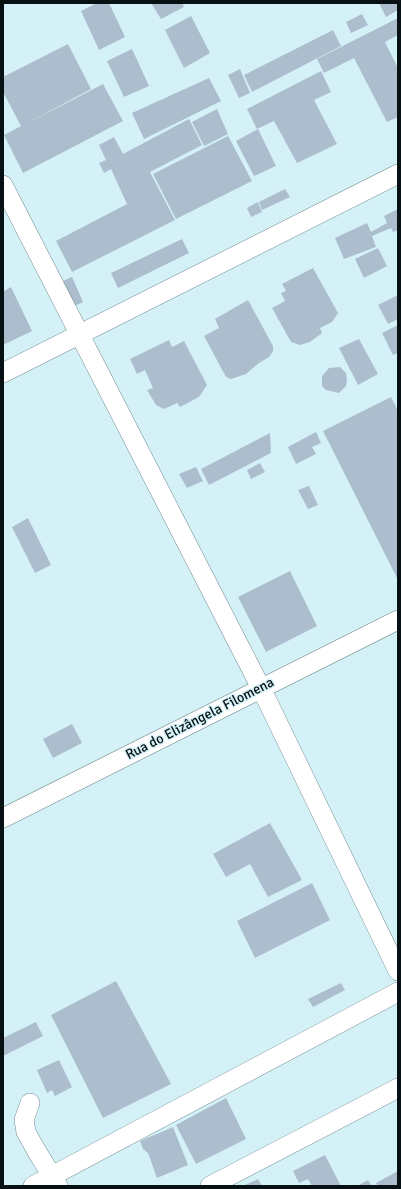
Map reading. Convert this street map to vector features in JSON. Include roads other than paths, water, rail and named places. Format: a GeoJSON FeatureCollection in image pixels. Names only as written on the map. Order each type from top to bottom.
{"type":"FeatureCollection","features":[{"type":"Feature","properties":{"kind":"street"},"geometry":{"type":"LineString","coordinates":[[3,372],[398,174]]}},
{"type":"Feature","properties":{"kind":"street"},"geometry":{"type":"LineString","coordinates":[[3,184],[261,688],[398,971]]}},
{"type":"Feature","properties":{"kind":"street","name":"Rua do Elizângela Filomena"},"geometry":{"type":"LineString","coordinates":[[3,818],[398,620]]}},
{"type":"Feature","properties":{"kind":"street"},"geometry":{"type":"LineString","coordinates":[[33,1186],[55,1181],[398,992]]}},
{"type":"Feature","properties":{"kind":"street"},"geometry":{"type":"LineString","coordinates":[[212,1185],[397,1090]]}},
{"type":"Feature","properties":{"kind":"street"},"geometry":{"type":"LineString","coordinates":[[30,1103],[24,1120],[26,1132],[55,1181]]}}]}
